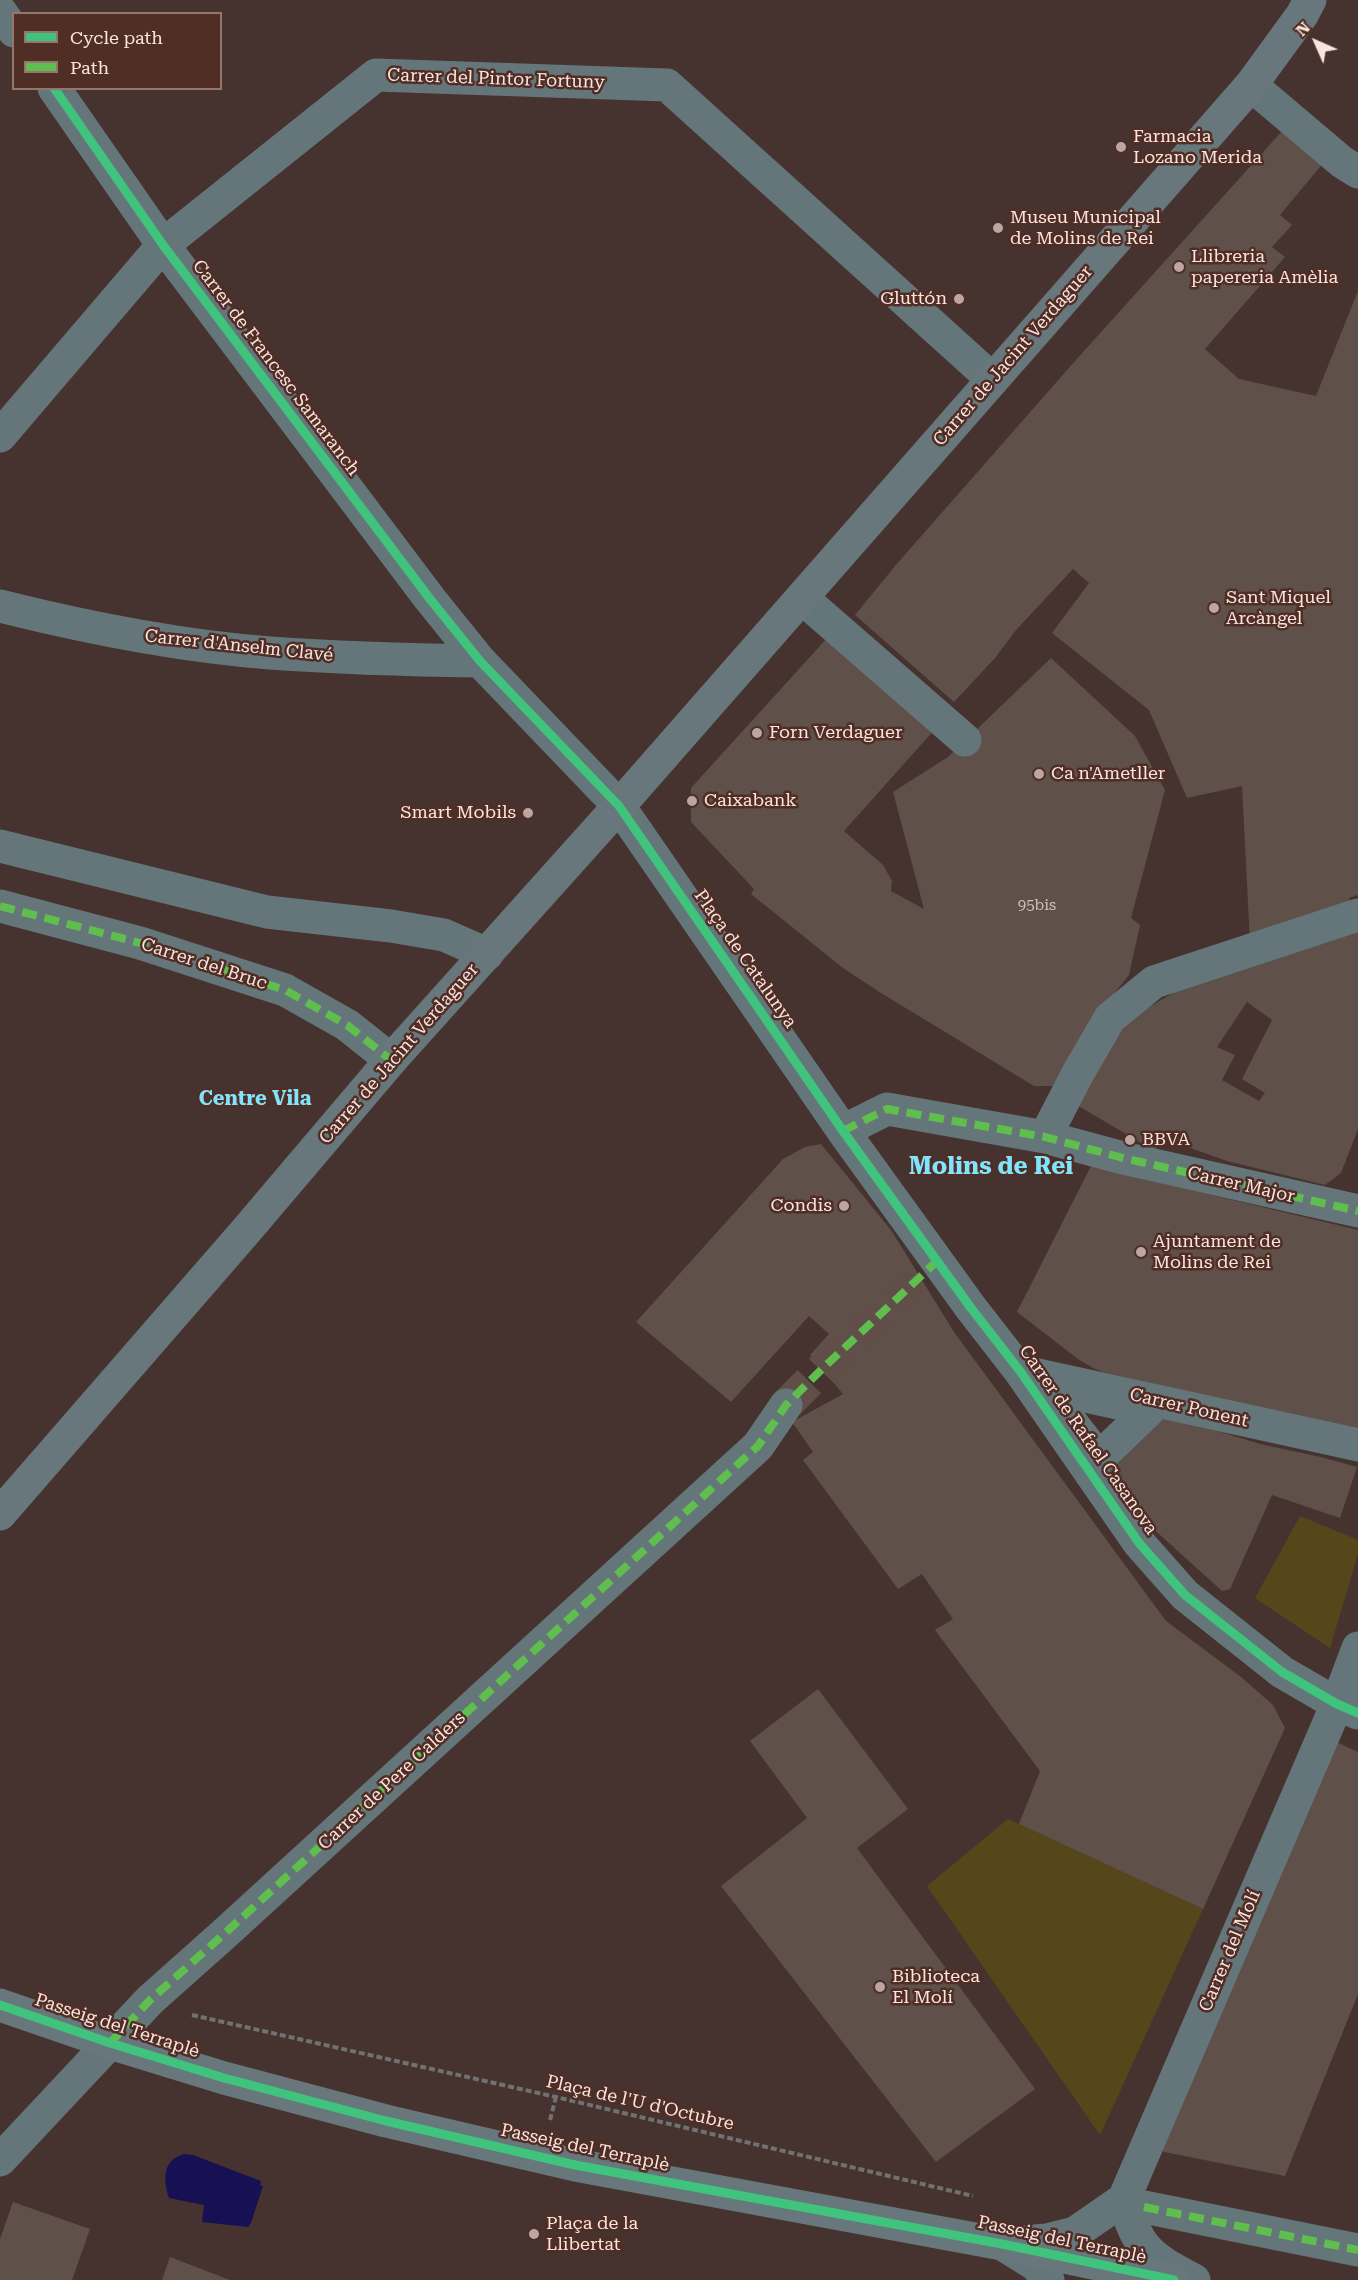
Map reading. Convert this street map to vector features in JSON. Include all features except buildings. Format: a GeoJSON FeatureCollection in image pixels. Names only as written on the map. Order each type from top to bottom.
{"type":"FeatureCollection","features":[{"type":"Feature","properties":{"kind":"main road","name":"Carrer de Jacint Verdaguer"},"geometry":{"type":"LineString","coordinates":[[0,1514],[246,1232],[391,1060],[619,806],[1251,85],[1302,15],[1310,0]]}},
{"type":"Feature","properties":{"kind":"main road","name":"Passeig del Terraplè"},"geometry":{"type":"LineString","coordinates":[[0,2005],[110,2043],[306,2102],[540,2157],[1002,2244],[1174,2280]]}},
{"type":"Feature","properties":{"kind":"street"},"geometry":{"type":"LineString","coordinates":[[0,11],[12,28]]}},
{"type":"Feature","properties":{"kind":"street","name":"Carrer del Pintor Fortuny"},"geometry":{"type":"LineString","coordinates":[[0,436],[163,245],[376,75],[667,86],[992,379]]}},
{"type":"Feature","properties":{"kind":"street"},"geometry":{"type":"LineString","coordinates":[[1251,85],[1342,162],[1358,172]]}},
{"type":"Feature","properties":{"kind":"street","name":"Carrer de Francesc Samaranch"},"geometry":{"type":"LineString","coordinates":[[55,90],[163,245],[416,580],[480,661],[619,806]]}},
{"type":"Feature","properties":{"kind":"street"},"geometry":{"type":"LineString","coordinates":[[802,598],[965,740]]}},
{"type":"Feature","properties":{"kind":"street","name":"Carrer d'Anselm Clavé"},"geometry":{"type":"LineString","coordinates":[[0,606],[102,629],[268,653],[393,660],[480,661]]}},
{"type":"Feature","properties":{"kind":"street","name":"Plaça de Catalunya"},"geometry":{"type":"LineString","coordinates":[[619,806],[843,1131]]}},
{"type":"Feature","properties":{"kind":"street"},"geometry":{"type":"LineString","coordinates":[[0,846],[267,912],[390,926],[444,935],[487,954]]}},
{"type":"Feature","properties":{"kind":"street","name":"Carrer del Bruc"},"geometry":{"type":"LineString","coordinates":[[0,906],[140,943],[285,990],[347,1025],[391,1060]]}},
{"type":"Feature","properties":{"kind":"street"},"geometry":{"type":"LineString","coordinates":[[390,926],[412,912],[450,920]]}},
{"type":"Feature","properties":{"kind":"street"},"geometry":{"type":"LineString","coordinates":[[843,1131],[887,1109],[1045,1137],[1110,1018],[1154,982],[1358,915]]}},
{"type":"Feature","properties":{"kind":"street","name":"Carrer de Rafael Casanova"},"geometry":{"type":"LineString","coordinates":[[843,1131],[929,1269],[1020,1371],[1139,1543],[1185,1595],[1282,1672],[1348,1708]]}},
{"type":"Feature","properties":{"kind":"street","name":"Carrer Major"},"geometry":{"type":"LineString","coordinates":[[1045,1137],[1124,1158],[1358,1211]]}},
{"type":"Feature","properties":{"kind":"street","name":"Carrer Ponent"},"geometry":{"type":"LineString","coordinates":[[1020,1371],[1358,1445]]}},
{"type":"Feature","properties":{"kind":"street","name":"Carrer de Pere Calders"},"geometry":{"type":"LineString","coordinates":[[0,2160],[150,2000],[758,1446],[786,1405]]}},
{"type":"Feature","properties":{"kind":"street","name":"Carrer del Molí"},"geometry":{"type":"LineString","coordinates":[[1134,2203],[1348,1708],[1358,1648]]}},
{"type":"Feature","properties":{"kind":"street"},"geometry":{"type":"LineString","coordinates":[[1134,2203],[1131,2225],[1143,2246],[1159,2261],[1194,2280]]}},
{"type":"Feature","properties":{"kind":"street"},"geometry":{"type":"LineString","coordinates":[[1002,2244],[1047,2240],[1075,2234],[1134,2203],[1358,2250]]}},
{"type":"Feature","properties":{"kind":"street"},"geometry":{"type":"LineString","coordinates":[[1002,2244],[1036,2265],[1048,2280]]}},
{"type":"Feature","properties":{"kind":"path"},"geometry":{"type":"LineString","coordinates":[[548,2129],[556,2097]]}},
{"type":"Feature","properties":{"kind":"shaded area"},"geometry":{"type":"Polygon","coordinates":[[[1300,1516],[1358,1540],[1358,1554],[1330,1648],[1255,1598],[1300,1516]]]}},
{"type":"Feature","properties":{"kind":"shaded area"},"geometry":{"type":"Polygon","coordinates":[[[1008,1819],[1203,1909],[1100,2135],[927,1886],[1008,1819]]]}},
{"type":"Feature","properties":{"kind":"shaded area"},"geometry":{"type":"Polygon","coordinates":[[[184,2154],[193,2155],[261,2181],[260,2185],[263,2186],[248,2227],[202,2222],[204,2205],[169,2198],[165,2178],[168,2166],[184,2154]]]}},
{"type":"Feature","properties":{"kind":"tunnel"},"geometry":{"type":"LineString","coordinates":[[786,1405],[920,1278]]}},
{"type":"Feature","properties":{"kind":"marked path"},"geometry":{"type":"LineString","coordinates":[[0,906],[140,943],[285,990],[347,1025],[391,1060]]}},
{"type":"Feature","properties":{"kind":"marked path"},"geometry":{"type":"LineString","coordinates":[[843,1131],[887,1109],[1045,1137],[1123,1158],[1358,1211]]}},
{"type":"Feature","properties":{"kind":"marked path"},"geometry":{"type":"LineString","coordinates":[[110,2043],[150,2000],[758,1446],[786,1405],[937,1261]]}},
{"type":"Feature","properties":{"kind":"marked path"},"geometry":{"type":"LineString","coordinates":[[1144,2207],[1358,2250]]}},
{"type":"Feature","properties":{"kind":"cycle path"},"geometry":{"type":"LineString","coordinates":[[55,90],[163,245],[430,599],[480,661],[619,806],[843,1131],[971,1308],[1020,1371],[1139,1543],[1185,1595],[1282,1672],[1337,1704],[1358,1713]]}},
{"type":"Feature","properties":{"kind":"cycle path"},"geometry":{"type":"LineString","coordinates":[[0,2005],[110,2043],[224,2078],[386,2121],[575,2165],[1002,2244],[1174,2280]]}},
{"type":"Feature","properties":{"kind":"place","name":"Farmacia Lozano Merida"},"geometry":{"type":"Point","coordinates":[1121,147]}},
{"type":"Feature","properties":{"kind":"place","name":"Museu Municipal de Molins de Rei"},"geometry":{"type":"Point","coordinates":[998,228]}},
{"type":"Feature","properties":{"kind":"place","name":"Llibreria papereria Amèlia"},"geometry":{"type":"Point","coordinates":[1179,267]}},
{"type":"Feature","properties":{"kind":"place","name":"Gluttón"},"geometry":{"type":"Point","coordinates":[959,299]}},
{"type":"Feature","properties":{"kind":"place","name":"Sant Miquel Arcàngel"},"geometry":{"type":"Point","coordinates":[1214,608]}},
{"type":"Feature","properties":{"kind":"place","name":"Forn Verdaguer"},"geometry":{"type":"Point","coordinates":[757,733]}},
{"type":"Feature","properties":{"kind":"place","name":"Ca n'Ametller"},"geometry":{"type":"Point","coordinates":[1039,774]}},
{"type":"Feature","properties":{"kind":"place","name":"Caixabank"},"geometry":{"type":"Point","coordinates":[692,801]}},
{"type":"Feature","properties":{"kind":"place","name":"Smart Mobils"},"geometry":{"type":"Point","coordinates":[528,813]}},
{"type":"Feature","properties":{"kind":"place","name":"BBVA"},"geometry":{"type":"Point","coordinates":[1130,1140]}},
{"type":"Feature","properties":{"kind":"place","name":"Condis"},"geometry":{"type":"Point","coordinates":[844,1206]}},
{"type":"Feature","properties":{"kind":"place","name":"Ajuntament de Molins de Rei"},"geometry":{"type":"Point","coordinates":[1141,1252]}},
{"type":"Feature","properties":{"kind":"place","name":"Biblioteca El Molí"},"geometry":{"type":"Point","coordinates":[880,1987]}},
{"type":"Feature","properties":{"kind":"place","name":"Plaça de la Llibertat"},"geometry":{"type":"Point","coordinates":[534,2234]}},
{"type":"Feature","properties":{"kind":"district","name":"Centre Vila"},"geometry":{"type":"Point","coordinates":[255,1099]}},
{"type":"Feature","properties":{"kind":"district","name":"Molins de Rei"},"geometry":{"type":"Point","coordinates":[991,1167]}}]}
